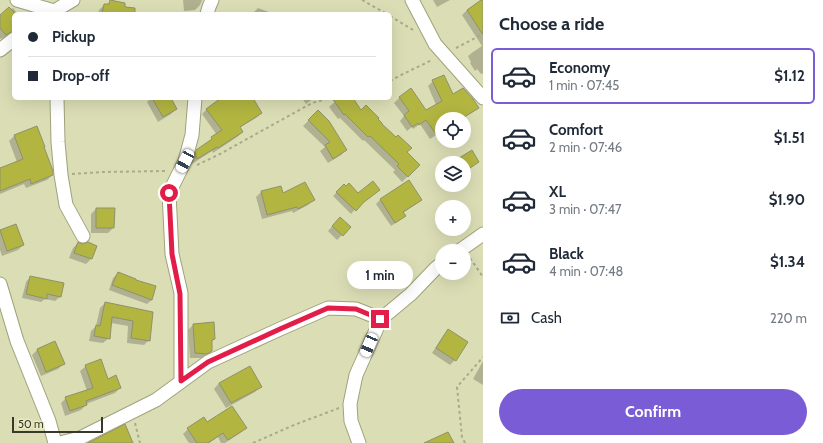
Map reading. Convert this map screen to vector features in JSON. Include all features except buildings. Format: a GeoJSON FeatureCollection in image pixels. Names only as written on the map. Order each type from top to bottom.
{"type":"FeatureCollection","features":[{"type":"Feature","properties":{"kind":"street"},"geometry":{"type":"LineString","coordinates":[[17,0],[49,12]]}},
{"type":"Feature","properties":{"kind":"street"},"geometry":{"type":"LineString","coordinates":[[54,12],[73,0]]}},
{"type":"Feature","properties":{"kind":"street"},"geometry":{"type":"LineString","coordinates":[[208,12],[212,0]]}},
{"type":"Feature","properties":{"kind":"street"},"geometry":{"type":"LineString","coordinates":[[412,0],[435,44],[483,98]]}},
{"type":"Feature","properties":{"kind":"street"},"geometry":{"type":"LineString","coordinates":[[0,50],[12,41]]}},
{"type":"Feature","properties":{"kind":"street"},"geometry":{"type":"LineString","coordinates":[[57,100],[58,142],[66,205],[83,236]]}},
{"type":"Feature","properties":{"kind":"street"},"geometry":{"type":"LineString","coordinates":[[181,381],[180,294],[172,254],[169,193],[185,161],[192,135],[195,100]]}},
{"type":"Feature","properties":{"kind":"street"},"geometry":{"type":"LineString","coordinates":[[469,244],[483,234]]}},
{"type":"Feature","properties":{"kind":"street"},"geometry":{"type":"LineString","coordinates":[[359,443],[351,421],[350,404],[356,375],[380,319],[411,294],[435,269]]}},
{"type":"Feature","properties":{"kind":"street"},"geometry":{"type":"LineString","coordinates":[[0,284],[17,341],[49,421],[55,443]]}},
{"type":"Feature","properties":{"kind":"street"},"geometry":{"type":"LineString","coordinates":[[60,443],[80,438],[156,400],[208,362],[328,308],[356,309],[380,319]]}},
{"type":"Feature","properties":{"kind":"path"},"geometry":{"type":"LineString","coordinates":[[362,0],[383,12]]}},
{"type":"Feature","properties":{"kind":"path"},"geometry":{"type":"LineString","coordinates":[[471,262],[483,277]]}},
{"type":"Feature","properties":{"kind":"path"},"geometry":{"type":"LineString","coordinates":[[465,443],[462,437],[457,387],[483,357]]}},
{"type":"Feature","properties":{"kind":"path"},"geometry":{"type":"LineString","coordinates":[[253,443],[294,425],[350,404]]}},
{"type":"Feature","properties":{"kind":"path"},"geometry":{"type":"LineString","coordinates":[[132,412],[140,443]]}},
{"type":"Feature","properties":{"kind":"route"},"geometry":{"type":"LineString","coordinates":[[169,193],[172,254],[180,294],[181,381],[208,362],[328,308],[356,309],[380,319]]}}]}
